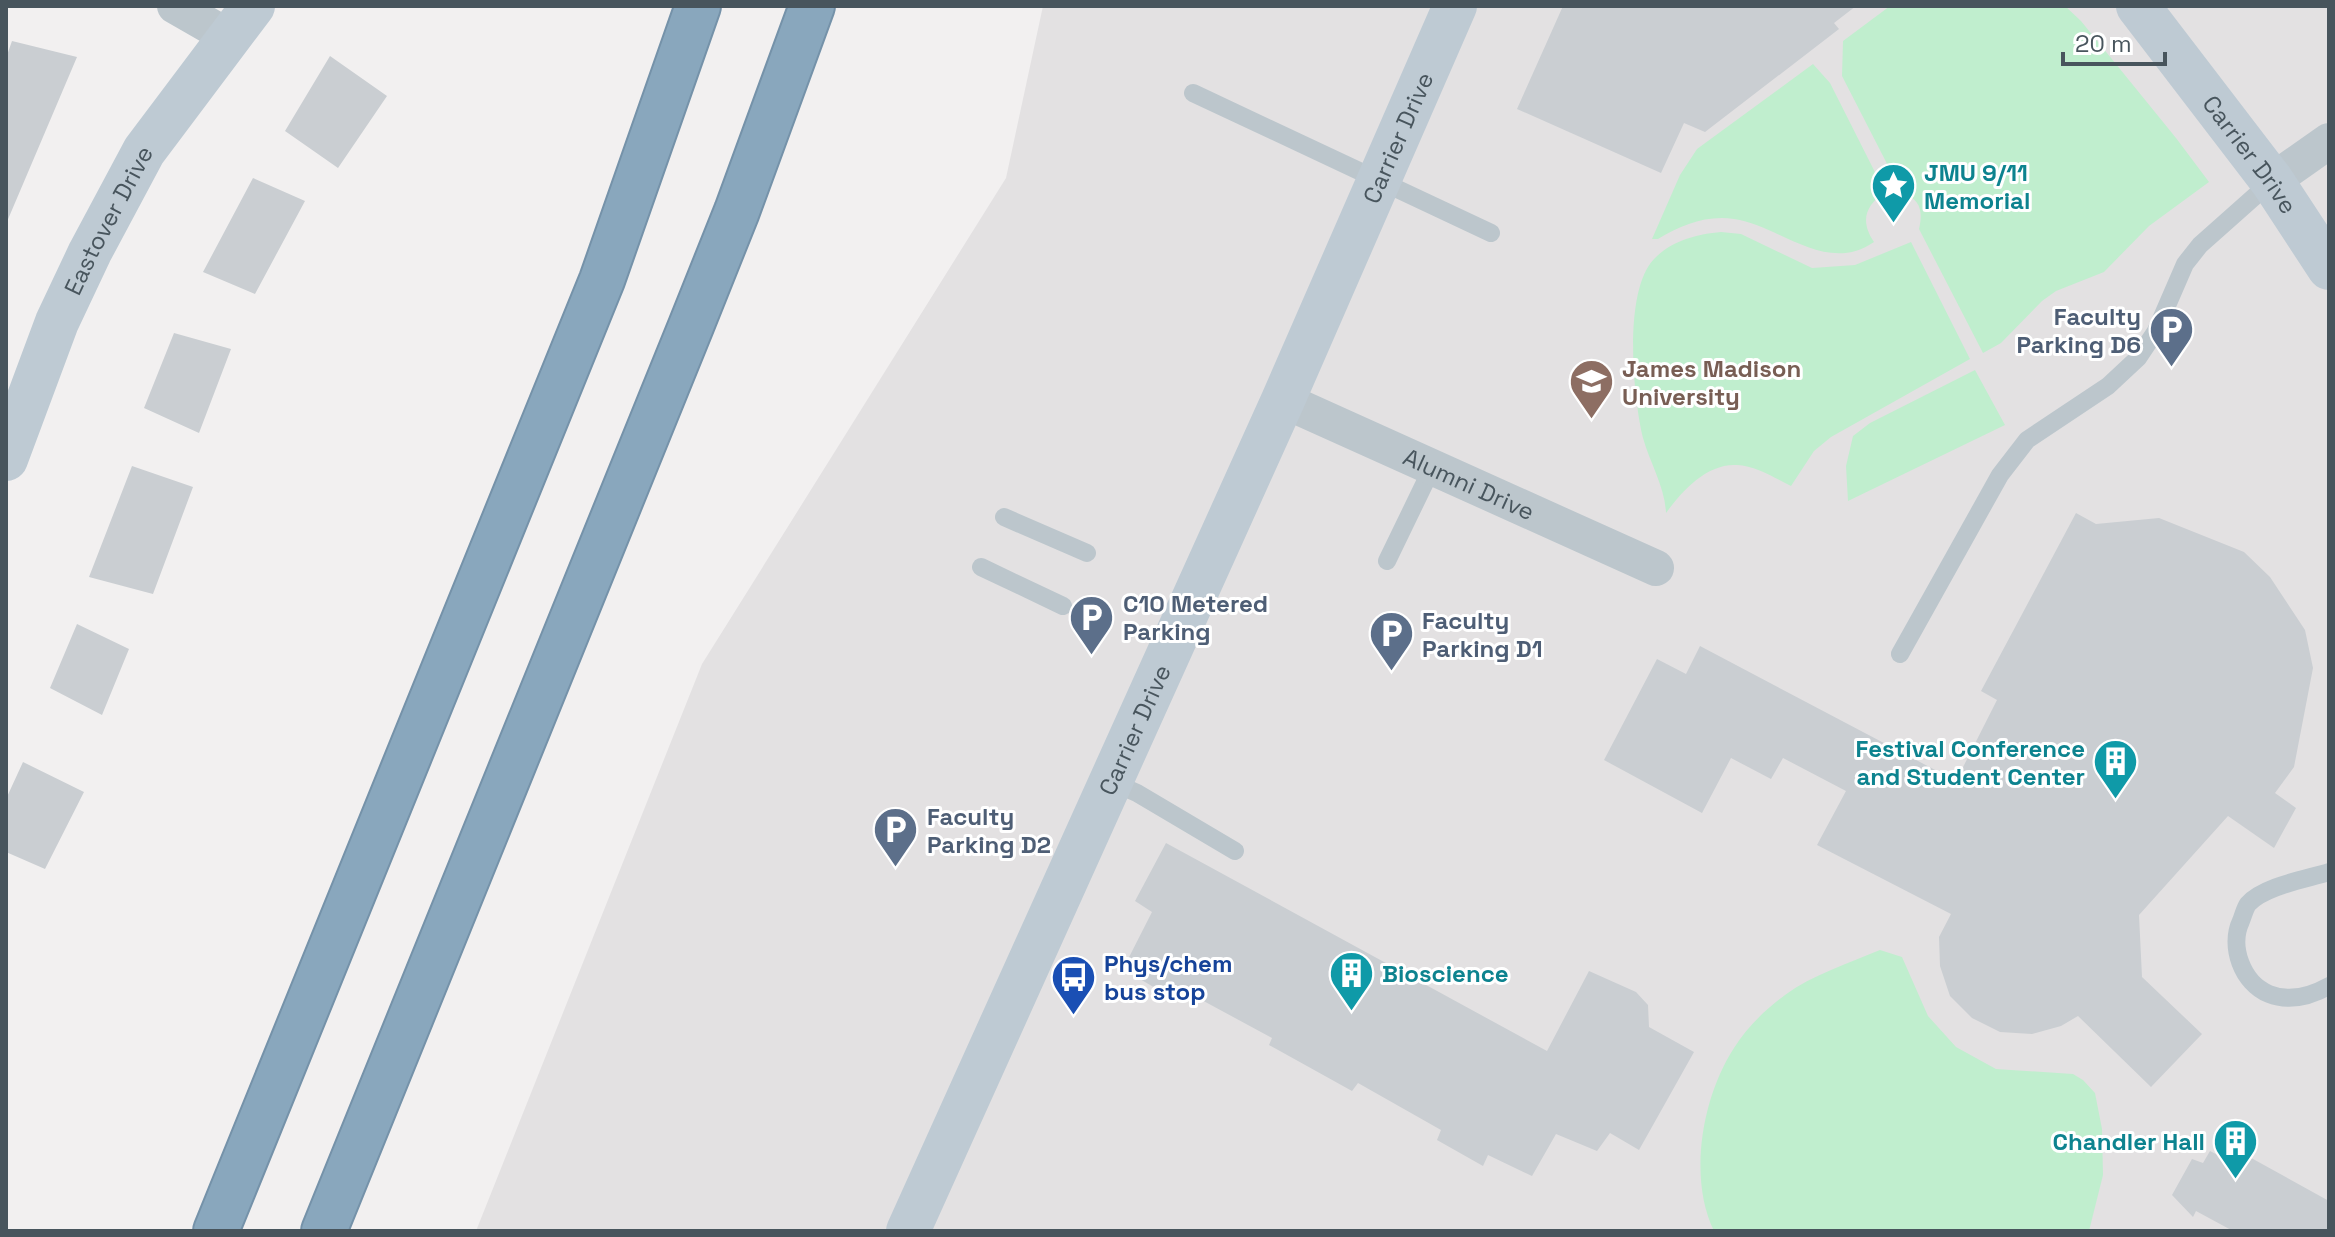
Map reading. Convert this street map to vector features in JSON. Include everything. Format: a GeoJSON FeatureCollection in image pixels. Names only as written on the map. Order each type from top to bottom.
{"type":"FeatureCollection","features":[{"type":"Feature","properties":{"kind":"highway"},"geometry":{"type":"LineString","coordinates":[[216,1231],[602,280],[698,6]]}},
{"type":"Feature","properties":{"kind":"highway"},"geometry":{"type":"LineString","coordinates":[[324,1231],[737,211],[812,6]]}},
{"type":"Feature","properties":{"kind":"street"},"geometry":{"type":"LineString","coordinates":[[175,6],[241,22]]}},
{"type":"Feature","properties":{"kind":"street","name":"Carrier Drive"},"geometry":{"type":"LineString","coordinates":[[908,1231],[1283,400],[1455,6]]}},
{"type":"Feature","properties":{"kind":"street","name":"Carrier Drive"},"geometry":{"type":"LineString","coordinates":[[2138,6],[2272,181],[2329,268]]}},
{"type":"Feature","properties":{"kind":"street","name":"Eastover Drive"},"geometry":{"type":"LineString","coordinates":[[6,459],[57,322],[144,151],[241,22]]}},
{"type":"Feature","properties":{"kind":"street"},"geometry":{"type":"LineString","coordinates":[[2272,181],[2329,141]]}},
{"type":"Feature","properties":{"kind":"street","name":"Alumni Drive"},"geometry":{"type":"LineString","coordinates":[[1283,400],[1656,568]]}},
{"type":"Feature","properties":{"kind":"lane"},"geometry":{"type":"LineString","coordinates":[[1193,93],[1491,233]]}},
{"type":"Feature","properties":{"kind":"lane"},"geometry":{"type":"LineString","coordinates":[[1900,654],[2000,475],[2027,440],[2108,386],[2138,358],[2156,331],[2185,264],[2200,245],[2272,181]]}},
{"type":"Feature","properties":{"kind":"lane"},"geometry":{"type":"LineString","coordinates":[[1387,561],[1433,466]]}},
{"type":"Feature","properties":{"kind":"lane"},"geometry":{"type":"LineString","coordinates":[[1004,517],[1087,553]]}},
{"type":"Feature","properties":{"kind":"lane"},"geometry":{"type":"LineString","coordinates":[[981,567],[1063,606]]}},
{"type":"Feature","properties":{"kind":"lane"},"geometry":{"type":"LineString","coordinates":[[1110,781],[1137,793],[1235,851]]}},
{"type":"Feature","properties":{"kind":"lane"},"geometry":{"type":"LineString","coordinates":[[2329,872],[2273,889],[2248,904],[2237,929],[2236,955],[2248,977],[2268,994],[2298,998],[2329,986]]}},
{"type":"Feature","properties":{"kind":"shaded area","name":"James Madison University"},"geometry":{"type":"Polygon","coordinates":[[[1043,6],[2329,6],[2329,1231],[476,1231],[702,664],[1006,178],[1043,6]]]}},
{"type":"Feature","properties":{"kind":"green space"},"geometry":{"type":"Polygon","coordinates":[[[1890,6],[2065,6],[2081,21],[2209,182],[2149,226],[2104,272],[2056,291],[2001,343],[1983,353],[1919,229],[1921,217],[1917,203],[1902,193],[1842,76],[1843,41],[1890,6]]]}},
{"type":"Feature","properties":{"kind":"green space"},"geometry":{"type":"Polygon","coordinates":[[[1813,64],[1830,83],[1885,192],[1867,214],[1867,227],[1874,242],[1856,251],[1821,251],[1752,223],[1724,218],[1694,222],[1652,239],[1680,175],[1697,149],[1813,64]]]}},
{"type":"Feature","properties":{"kind":"green space"},"geometry":{"type":"Polygon","coordinates":[[[1721,232],[1741,234],[1812,268],[1855,265],[1911,242],[1970,359],[1831,437],[1814,451],[1791,486],[1751,468],[1726,466],[1696,480],[1666,513],[1660,484],[1643,438],[1636,397],[1633,345],[1638,295],[1644,274],[1654,259],[1668,247],[1721,232]]]}},
{"type":"Feature","properties":{"kind":"green space"},"geometry":{"type":"Polygon","coordinates":[[[1975,370],[2005,425],[1848,501],[1846,466],[1853,436],[1870,423],[1975,370]]]}},
{"type":"Feature","properties":{"kind":"green space"},"geometry":{"type":"Polygon","coordinates":[[[1880,950],[1902,957],[1928,1016],[1956,1047],[1996,1069],[2073,1074],[2095,1093],[2102,1129],[2103,1175],[2089,1231],[1714,1231],[1702,1187],[1702,1138],[1714,1090],[1734,1048],[1757,1019],[1778,1000],[1807,981],[1880,950]]]}},
{"type":"Feature","properties":{"kind":"building"},"geometry":{"type":"Polygon","coordinates":[[[1563,6],[1856,6],[1834,23],[1839,29],[1705,132],[1684,123],[1661,173],[1517,109],[1563,6]]]}},
{"type":"Feature","properties":{"kind":"building"},"geometry":{"type":"Polygon","coordinates":[[[12,41],[77,57],[6,224],[6,58],[12,41]]]}},
{"type":"Feature","properties":{"kind":"building"},"geometry":{"type":"Polygon","coordinates":[[[330,56],[387,96],[338,168],[285,131],[330,56]]]}},
{"type":"Feature","properties":{"kind":"building"},"geometry":{"type":"Polygon","coordinates":[[[253,178],[305,201],[255,294],[203,272],[253,178]]]}},
{"type":"Feature","properties":{"kind":"building"},"geometry":{"type":"Polygon","coordinates":[[[174,333],[231,349],[199,433],[144,408],[174,333]]]}},
{"type":"Feature","properties":{"kind":"building"},"geometry":{"type":"Polygon","coordinates":[[[132,466],[193,487],[153,594],[89,577],[132,466]]]}},
{"type":"Feature","properties":{"kind":"building","name":"Festival Conference and Student Center"},"geometry":{"type":"Polygon","coordinates":[[[2076,513],[2096,524],[2159,518],[2244,552],[2270,577],[2305,630],[2313,668],[2294,767],[2275,793],[2296,808],[2274,848],[2228,816],[2139,915],[2142,977],[2202,1034],[2151,1087],[2078,1016],[2061,1026],[2032,1034],[2000,1032],[1972,1018],[1950,996],[1940,966],[1939,937],[1951,914],[1817,845],[1846,791],[1783,758],[1771,779],[1731,758],[1702,813],[1604,760],[1657,659],[1686,674],[1700,646],[1956,781],[1997,700],[1981,691],[2076,513]]]}},
{"type":"Feature","properties":{"kind":"building"},"geometry":{"type":"Polygon","coordinates":[[[77,624],[129,649],[102,715],[50,688],[77,624]]]}},
{"type":"Feature","properties":{"kind":"building"},"geometry":{"type":"Polygon","coordinates":[[[23,762],[84,792],[45,869],[6,852],[6,799],[23,762]]]}},
{"type":"Feature","properties":{"kind":"building","name":"Bioscience"},"geometry":{"type":"Polygon","coordinates":[[[1166,843],[1547,1051],[1589,971],[1636,992],[1648,1005],[1649,1027],[1694,1052],[1639,1150],[1610,1133],[1597,1151],[1556,1134],[1532,1176],[1488,1155],[1483,1166],[1437,1140],[1441,1130],[1358,1083],[1352,1091],[1269,1045],[1272,1038],[1174,985],[1167,995],[1123,969],[1152,912],[1135,901],[1166,843]]]}},
{"type":"Feature","properties":{"kind":"building","name":"Chandler Hall"},"geometry":{"type":"Polygon","coordinates":[[[2210,1151],[2237,1165],[2244,1154],[2329,1201],[2329,1231],[2233,1231],[2196,1211],[2193,1217],[2172,1195],[2192,1159],[2203,1163],[2210,1151]]]}},
{"type":"Feature","properties":{"kind":"place","name":"JMU 9/11 Memorial"},"geometry":{"type":"Point","coordinates":[1893,225]}},
{"type":"Feature","properties":{"kind":"place","name":"Faculty Parking D6"},"geometry":{"type":"Point","coordinates":[2172,369]}},
{"type":"Feature","properties":{"kind":"place","name":"James Madison University"},"geometry":{"type":"Point","coordinates":[1591,421]}},
{"type":"Feature","properties":{"kind":"place","name":"C10 Metered Parking"},"geometry":{"type":"Point","coordinates":[1092,656]}},
{"type":"Feature","properties":{"kind":"place","name":"Faculty Parking D1"},"geometry":{"type":"Point","coordinates":[1391,673]}},
{"type":"Feature","properties":{"kind":"place","name":"Festival Conference and Student Center"},"geometry":{"type":"Point","coordinates":[2116,801]}},
{"type":"Feature","properties":{"kind":"place","name":"Faculty Parking D2"},"geometry":{"type":"Point","coordinates":[896,869]}},
{"type":"Feature","properties":{"kind":"place","name":"Bioscience"},"geometry":{"type":"Point","coordinates":[1351,1012]}},
{"type":"Feature","properties":{"kind":"place","name":"Phys/chem bus stop"},"geometry":{"type":"Point","coordinates":[1073,1016]}},
{"type":"Feature","properties":{"kind":"place","name":"Chandler Hall"},"geometry":{"type":"Point","coordinates":[2236,1180]}}]}
